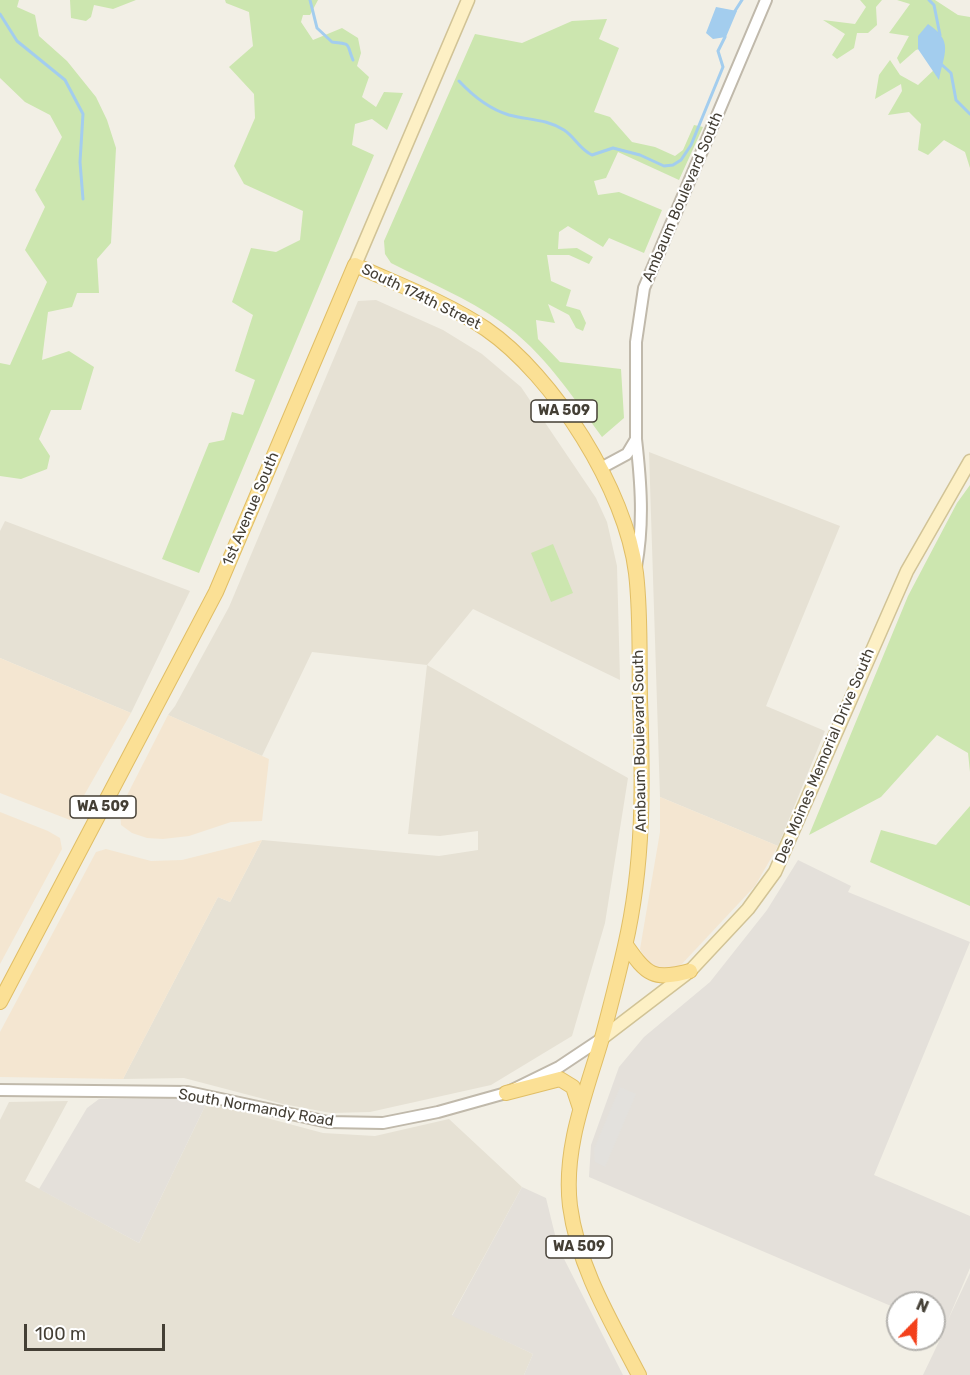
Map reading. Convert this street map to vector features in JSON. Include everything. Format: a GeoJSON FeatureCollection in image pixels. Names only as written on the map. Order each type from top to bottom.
{"type":"FeatureCollection","features":[{"type":"Feature","properties":{"kind":"main road","name":"1st Avenue South"},"geometry":{"type":"LineString","coordinates":[[0,1002],[216,592],[468,0]]}},
{"type":"Feature","properties":{"kind":"main road","name":"South 174th Street"},"geometry":{"type":"LineString","coordinates":[[355,265],[450,308],[488,330],[547,386],[600,468],[620,511],[636,570]]}},
{"type":"Feature","properties":{"kind":"main road","name":"Des Moines Memorial Drive South"},"geometry":{"type":"LineString","coordinates":[[601,1039],[690,971],[735,925],[775,872],[897,591],[930,527],[970,461]]}},
{"type":"Feature","properties":{"kind":"main road","name":"Ambaum Boulevard South"},"geometry":{"type":"LineString","coordinates":[[601,1039],[626,945],[635,897],[643,820],[636,570]]}},
{"type":"Feature","properties":{"kind":"main road"},"geometry":{"type":"LineString","coordinates":[[626,945],[640,965],[653,974],[667,978],[690,971]]}},
{"type":"Feature","properties":{"kind":"main road","name":"WA 509"},"geometry":{"type":"LineString","coordinates":[[601,1039],[580,1108],[569,1172],[570,1204],[576,1236],[587,1273],[639,1375]]}},
{"type":"Feature","properties":{"kind":"main road"},"geometry":{"type":"LineString","coordinates":[[506,1093],[560,1079],[573,1087],[580,1108]]}},
{"type":"Feature","properties":{"kind":"street","name":"Ambaum Boulevard South"},"geometry":{"type":"LineString","coordinates":[[636,570],[642,536],[642,494],[636,439],[636,342],[644,288],[766,0]]}},
{"type":"Feature","properties":{"kind":"street"},"geometry":{"type":"LineString","coordinates":[[600,468],[627,454],[636,439]]}},
{"type":"Feature","properties":{"kind":"street","name":"South Normandy Road"},"geometry":{"type":"LineString","coordinates":[[0,1090],[188,1092],[328,1122],[357,1125],[383,1123],[438,1112],[506,1093],[559,1066],[601,1039]]}},
{"type":"Feature","properties":{"kind":"shaded area"},"geometry":{"type":"Polygon","coordinates":[[[376,300],[443,330],[482,354],[521,387],[596,498],[607,522],[617,566],[620,680],[473,609],[427,665],[312,652],[262,756],[168,715],[229,607],[358,301],[376,300]]]}},
{"type":"Feature","properties":{"kind":"shaded area"},"geometry":{"type":"Polygon","coordinates":[[[649,452],[840,526],[766,706],[825,731],[778,846],[660,797],[649,452]]]}},
{"type":"Feature","properties":{"kind":"shaded area"},"geometry":{"type":"Polygon","coordinates":[[[5,521],[190,591],[131,713],[0,658],[0,531],[5,521]]]}},
{"type":"Feature","properties":{"kind":"shaded area"},"geometry":{"type":"Polygon","coordinates":[[[0,658],[131,713],[70,820],[0,793],[0,658]]]}},
{"type":"Feature","properties":{"kind":"shaded area"},"geometry":{"type":"Polygon","coordinates":[[[427,665],[628,778],[605,923],[572,1036],[491,1085],[370,1112],[331,1113],[283,1104],[184,1078],[123,1079],[218,897],[230,902],[262,840],[439,856],[478,850],[478,831],[440,836],[408,834],[427,665]]]}},
{"type":"Feature","properties":{"kind":"shaded area"},"geometry":{"type":"Polygon","coordinates":[[[168,715],[269,759],[262,821],[231,822],[189,836],[163,839],[147,838],[132,833],[121,825],[120,809],[168,715]]]}},
{"type":"Feature","properties":{"kind":"shaded area"},"geometry":{"type":"Polygon","coordinates":[[[660,797],[778,846],[755,886],[680,966],[668,973],[647,964],[640,949],[660,832],[660,797]]]}},
{"type":"Feature","properties":{"kind":"shaded area"},"geometry":{"type":"Polygon","coordinates":[[[0,812],[60,838],[62,849],[0,964],[0,812]]]}},
{"type":"Feature","properties":{"kind":"shaded area"},"geometry":{"type":"Polygon","coordinates":[[[262,840],[230,902],[218,897],[123,1079],[0,1077],[0,1032],[96,852],[106,849],[151,861],[182,860],[262,840]]]}},
{"type":"Feature","properties":{"kind":"shaded area"},"geometry":{"type":"Polygon","coordinates":[[[798,860],[851,886],[848,892],[970,942],[874,1175],[970,1216],[970,1268],[947,1322],[970,1273],[970,1375],[923,1375],[934,1351],[946,1351],[946,1291],[886,1291],[886,1304],[589,1177],[591,1145],[619,1067],[644,1037],[710,982],[767,910],[798,860]]]}},
{"type":"Feature","properties":{"kind":"shaded area"},"geometry":{"type":"Polygon","coordinates":[[[620,1087],[636,1094],[605,1167],[595,1162],[594,1149],[620,1087]]]}},
{"type":"Feature","properties":{"kind":"shaded area"},"geometry":{"type":"Polygon","coordinates":[[[170,1098],[207,1102],[139,1243],[39,1189],[87,1108],[99,1099],[170,1098]]]}},
{"type":"Feature","properties":{"kind":"shaded area"},"geometry":{"type":"Polygon","coordinates":[[[68,1101],[25,1181],[139,1243],[207,1102],[323,1133],[375,1136],[449,1119],[522,1187],[452,1315],[533,1354],[524,1375],[0,1375],[0,1120],[9,1102],[68,1101]]]}},
{"type":"Feature","properties":{"kind":"shaded area"},"geometry":{"type":"Polygon","coordinates":[[[522,1187],[546,1198],[558,1247],[623,1375],[524,1375],[533,1354],[452,1316],[522,1187]]]}},
{"type":"Feature","properties":{"kind":"green space"},"geometry":{"type":"Polygon","coordinates":[[[0,0],[19,0],[17,7],[35,15],[39,36],[67,61],[96,97],[107,120],[116,148],[111,243],[97,259],[99,293],[77,293],[72,307],[48,312],[42,360],[69,351],[94,367],[81,410],[51,410],[39,439],[50,456],[47,469],[21,479],[0,476],[0,363],[10,365],[47,282],[25,250],[45,207],[35,190],[62,137],[50,115],[25,102],[0,78],[0,0]]]}},
{"type":"Feature","properties":{"kind":"green space"},"geometry":{"type":"Polygon","coordinates":[[[70,0],[136,0],[113,9],[94,5],[91,17],[86,21],[71,18],[70,0]]]}},
{"type":"Feature","properties":{"kind":"green space"},"geometry":{"type":"Polygon","coordinates":[[[225,0],[318,0],[310,15],[303,15],[301,22],[313,40],[342,28],[358,38],[361,53],[357,66],[369,77],[362,97],[376,107],[384,92],[403,93],[387,130],[372,119],[355,124],[352,145],[374,155],[199,573],[162,559],[209,443],[224,440],[232,412],[243,415],[255,380],[235,371],[253,315],[232,302],[251,248],[276,252],[300,240],[303,211],[244,184],[234,166],[255,118],[254,94],[229,67],[253,46],[249,12],[226,3],[225,0]]]}},
{"type":"Feature","properties":{"kind":"green space"},"geometry":{"type":"Polygon","coordinates":[[[860,0],[882,0],[876,7],[877,25],[868,33],[857,33],[854,48],[837,59],[832,55],[845,34],[823,20],[855,24],[866,7],[860,0]]]}},
{"type":"Feature","properties":{"kind":"green space"},"geometry":{"type":"Polygon","coordinates":[[[897,0],[935,0],[958,15],[970,17],[970,168],[965,152],[944,140],[928,155],[918,150],[921,124],[909,112],[888,115],[902,91],[901,84],[875,99],[879,75],[890,60],[900,75],[918,85],[936,68],[935,44],[916,50],[900,64],[897,58],[909,36],[889,33],[910,4],[897,0]]]}},
{"type":"Feature","properties":{"kind":"green space"},"geometry":{"type":"Polygon","coordinates":[[[607,19],[599,39],[619,48],[594,112],[610,117],[632,142],[655,147],[675,156],[683,150],[694,125],[703,127],[679,180],[618,152],[606,178],[594,181],[598,195],[619,192],[662,210],[644,253],[609,238],[603,247],[568,226],[559,232],[558,249],[577,248],[593,257],[589,264],[569,255],[547,255],[551,281],[571,290],[566,306],[580,310],[586,323],[583,331],[576,328],[569,315],[548,304],[555,323],[536,320],[538,339],[560,362],[621,369],[624,418],[602,437],[556,375],[531,347],[501,322],[475,305],[391,263],[385,254],[384,241],[475,34],[522,43],[572,21],[607,19]]]}},
{"type":"Feature","properties":{"kind":"green space"},"geometry":{"type":"Polygon","coordinates":[[[970,485],[970,772],[968,753],[937,735],[881,797],[809,835],[908,596],[957,503],[970,485]]]}},
{"type":"Feature","properties":{"kind":"green space"},"geometry":{"type":"Polygon","coordinates":[[[553,544],[573,593],[551,602],[531,553],[553,544]]]}},
{"type":"Feature","properties":{"kind":"green space"},"geometry":{"type":"Polygon","coordinates":[[[970,806],[970,906],[870,862],[881,830],[936,845],[970,806]]]}},
{"type":"Feature","properties":{"kind":"water"},"geometry":{"type":"Polygon","coordinates":[[[716,7],[737,11],[726,37],[713,39],[706,33],[716,7]]]}},
{"type":"Feature","properties":{"kind":"water"},"geometry":{"type":"Polygon","coordinates":[[[928,24],[936,30],[944,42],[945,55],[939,80],[918,49],[918,36],[928,24]]]}},
{"type":"Feature","properties":{"kind":"waterway"},"geometry":{"type":"LineString","coordinates":[[310,0],[317,28],[332,42],[347,45],[353,60]]}},
{"type":"Feature","properties":{"kind":"waterway"},"geometry":{"type":"LineString","coordinates":[[733,14],[742,0]]}},
{"type":"Feature","properties":{"kind":"waterway"},"geometry":{"type":"LineString","coordinates":[[929,0],[934,5],[940,35]]}},
{"type":"Feature","properties":{"kind":"waterway"},"geometry":{"type":"LineString","coordinates":[[0,14],[17,41],[65,80],[83,114],[80,162],[83,199]]}},
{"type":"Feature","properties":{"kind":"waterway"},"geometry":{"type":"LineString","coordinates":[[459,81],[488,106],[509,115],[558,126],[592,155],[613,148],[640,155],[664,166],[673,165],[681,160],[691,145],[723,67],[718,51],[725,37]]}},
{"type":"Feature","properties":{"kind":"waterway"},"geometry":{"type":"LineString","coordinates":[[941,64],[951,73],[956,100],[970,114]]}}]}
